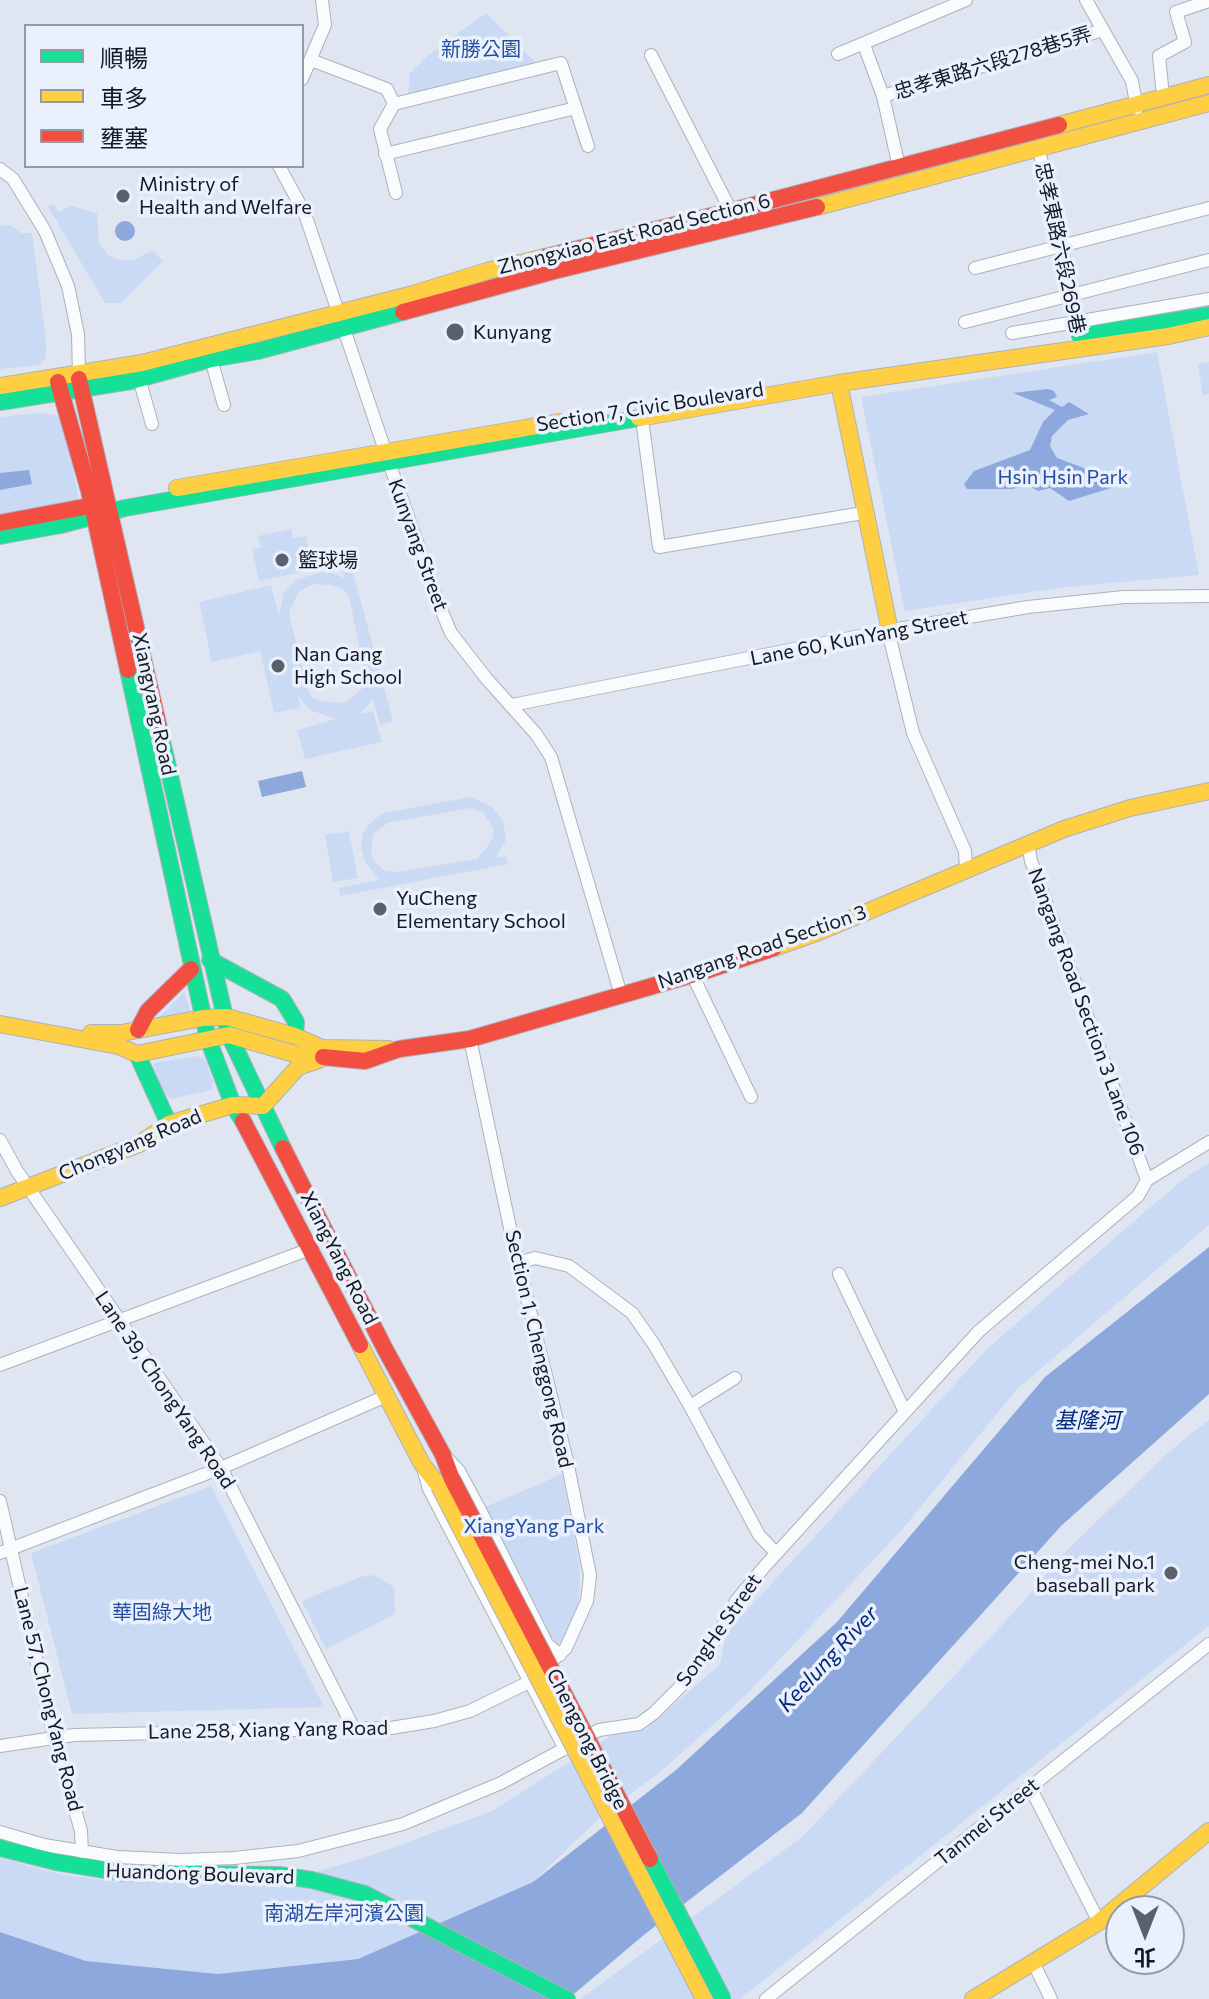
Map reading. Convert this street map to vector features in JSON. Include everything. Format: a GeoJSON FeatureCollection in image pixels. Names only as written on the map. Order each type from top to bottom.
{"type":"FeatureCollection","features":[{"type":"Feature","properties":{"kind":"main road","name":"Zhongxiao East Road Section 6"},"geometry":{"type":"LineString","coordinates":[[79,382],[142,363],[554,271],[859,198],[1039,150],[1138,112],[1163,96],[1209,85]]}},
{"type":"Feature","properties":{"kind":"main road","name":"Zhongxiao East Road Section 6"},"geometry":{"type":"LineString","coordinates":[[79,382],[139,378],[211,359],[258,351],[413,294],[487,271],[899,167],[1138,112],[1209,103]]}},
{"type":"Feature","properties":{"kind":"main road","name":"Section 7, Civic Boulevard"},"geometry":{"type":"LineString","coordinates":[[387,456],[1209,315]]}},
{"type":"Feature","properties":{"kind":"main road","name":"Section 7, Civic Boulevard"},"geometry":{"type":"LineString","coordinates":[[101,508],[243,475],[642,419],[1081,335],[1168,336],[1209,327]]}},
{"type":"Feature","properties":{"kind":"main road"},"geometry":{"type":"LineString","coordinates":[[0,402],[79,382]]}},
{"type":"Feature","properties":{"kind":"main road","name":"Xiangyang Road"},"geometry":{"type":"LineString","coordinates":[[79,382],[101,508],[203,1018]]}},
{"type":"Feature","properties":{"kind":"main road"},"geometry":{"type":"LineString","coordinates":[[839,383],[890,631]]}},
{"type":"Feature","properties":{"kind":"main road"},"geometry":{"type":"LineString","coordinates":[[0,386],[59,385]]}},
{"type":"Feature","properties":{"kind":"main road","name":"Xiangyang Road"},"geometry":{"type":"LineString","coordinates":[[59,385],[101,508],[228,1026]]}},
{"type":"Feature","properties":{"kind":"main road"},"geometry":{"type":"LineString","coordinates":[[0,523],[101,508]]}},
{"type":"Feature","properties":{"kind":"main road"},"geometry":{"type":"LineString","coordinates":[[0,536],[61,525],[101,508]]}},
{"type":"Feature","properties":{"kind":"main road","name":"Nangang Road Section 3"},"geometry":{"type":"LineString","coordinates":[[399,1049],[470,1039],[692,974],[819,932],[1028,843],[1130,808],[1209,791]]}},
{"type":"Feature","properties":{"kind":"main road"},"geometry":{"type":"LineString","coordinates":[[210,960],[282,999],[296,1022],[295,1036]]}},
{"type":"Feature","properties":{"kind":"main road"},"geometry":{"type":"LineString","coordinates":[[138,1030],[148,1011],[191,969]]}},
{"type":"Feature","properties":{"kind":"main road"},"geometry":{"type":"LineString","coordinates":[[203,1018],[208,1039]]}},
{"type":"Feature","properties":{"kind":"main road"},"geometry":{"type":"LineString","coordinates":[[57,1033],[121,1033],[203,1018],[298,1055],[323,1059],[365,1061],[399,1049]]}},
{"type":"Feature","properties":{"kind":"main road"},"geometry":{"type":"LineString","coordinates":[[0,1024],[119,1046],[137,1054],[208,1039],[228,1026],[295,1036],[322,1048],[399,1049]]}},
{"type":"Feature","properties":{"kind":"main road","name":"XiangYang Road"},"geometry":{"type":"LineString","coordinates":[[228,1026],[263,1106],[385,1349],[443,1455],[446,1483]]}},
{"type":"Feature","properties":{"kind":"main road","name":"XiangYang Road"},"geometry":{"type":"LineString","coordinates":[[208,1039],[233,1105],[369,1358],[422,1464],[446,1483]]}},
{"type":"Feature","properties":{"kind":"main road"},"geometry":{"type":"LineString","coordinates":[[137,1054],[169,1124]]}},
{"type":"Feature","properties":{"kind":"main road"},"geometry":{"type":"LineString","coordinates":[[263,1106],[298,1067],[323,1059]]}},
{"type":"Feature","properties":{"kind":"main road","name":"Chongyang Road"},"geometry":{"type":"LineString","coordinates":[[0,1198],[139,1144],[169,1124],[233,1105],[263,1106]]}},
{"type":"Feature","properties":{"kind":"main road","name":"Chengong Bridge"},"geometry":{"type":"LineString","coordinates":[[446,1483],[704,1999]]}},
{"type":"Feature","properties":{"kind":"main road","name":"Chengong Bridge"},"geometry":{"type":"LineString","coordinates":[[446,1483],[723,1999]]}},
{"type":"Feature","properties":{"kind":"main road"},"geometry":{"type":"LineString","coordinates":[[973,1999],[1099,1922],[1209,1831]]}},
{"type":"Feature","properties":{"kind":"main road","name":"Huandong Boulevard"},"geometry":{"type":"LineString","coordinates":[[0,1848],[69,1865],[124,1873],[279,1875],[365,1894],[566,1999]]}},
{"type":"Feature","properties":{"kind":"street"},"geometry":{"type":"LineString","coordinates":[[838,54],[864,45],[952,3],[966,0]]}},
{"type":"Feature","properties":{"kind":"street"},"geometry":{"type":"LineString","coordinates":[[1086,0],[1132,81],[1138,112]]}},
{"type":"Feature","properties":{"kind":"street"},"geometry":{"type":"LineString","coordinates":[[1163,96],[1159,56],[1185,42],[1176,12],[1183,4],[1209,1]]}},
{"type":"Feature","properties":{"kind":"street"},"geometry":{"type":"LineString","coordinates":[[304,75],[325,25],[326,2]]}},
{"type":"Feature","properties":{"kind":"street","name":"忠孝東路六段278巷5弄"},"geometry":{"type":"LineString","coordinates":[[883,96],[1103,30]]}},
{"type":"Feature","properties":{"kind":"street"},"geometry":{"type":"LineString","coordinates":[[864,45],[883,96],[899,167]]}},
{"type":"Feature","properties":{"kind":"street"},"geometry":{"type":"LineString","coordinates":[[651,55],[731,211]]}},
{"type":"Feature","properties":{"kind":"street"},"geometry":{"type":"LineString","coordinates":[[311,60],[387,89],[394,104]]}},
{"type":"Feature","properties":{"kind":"street"},"geometry":{"type":"LineString","coordinates":[[396,193],[380,129],[394,104],[561,63],[588,146]]}},
{"type":"Feature","properties":{"kind":"street"},"geometry":{"type":"LineString","coordinates":[[385,154],[576,108]]}},
{"type":"Feature","properties":{"kind":"street","name":"忠孝東路六段269巷"},"geometry":{"type":"LineString","coordinates":[[1039,150],[1081,335]]}},
{"type":"Feature","properties":{"kind":"street","name":"Kunyang Street"},"geometry":{"type":"LineString","coordinates":[[280,168],[305,214],[451,633],[536,734],[556,769],[621,995]]}},
{"type":"Feature","properties":{"kind":"street"},"geometry":{"type":"LineString","coordinates":[[0,169],[13,179],[45,231],[68,286],[78,334],[79,382]]}},
{"type":"Feature","properties":{"kind":"street"},"geometry":{"type":"LineString","coordinates":[[975,268],[1209,208]]}},
{"type":"Feature","properties":{"kind":"street"},"geometry":{"type":"LineString","coordinates":[[965,322],[1209,260]]}},
{"type":"Feature","properties":{"kind":"street"},"geometry":{"type":"LineString","coordinates":[[1012,333],[1081,335],[1209,299]]}},
{"type":"Feature","properties":{"kind":"street"},"geometry":{"type":"LineString","coordinates":[[211,359],[224,405]]}},
{"type":"Feature","properties":{"kind":"street"},"geometry":{"type":"LineString","coordinates":[[139,378],[152,424]]}},
{"type":"Feature","properties":{"kind":"street"},"geometry":{"type":"LineString","coordinates":[[642,419],[659,547],[857,514]]}},
{"type":"Feature","properties":{"kind":"street","name":"Lane 60, KunYang Street"},"geometry":{"type":"LineString","coordinates":[[512,705],[1028,607],[1124,597],[1209,596]]}},
{"type":"Feature","properties":{"kind":"street"},"geometry":{"type":"LineString","coordinates":[[890,631],[913,733],[965,851],[966,869]]}},
{"type":"Feature","properties":{"kind":"street","name":"Nangang Road Section 3 Lane 106"},"geometry":{"type":"LineString","coordinates":[[1028,843],[1031,861],[1147,1180]]}},
{"type":"Feature","properties":{"kind":"street"},"geometry":{"type":"LineString","coordinates":[[692,974],[751,1097]]}},
{"type":"Feature","properties":{"kind":"street","name":"Section 1, Chenggong Road"},"geometry":{"type":"LineString","coordinates":[[470,1039],[518,1263],[567,1461],[590,1575],[587,1601],[576,1629],[560,1655],[529,1682]]}},
{"type":"Feature","properties":{"kind":"street","name":"Lane 39, ChongYang Road"},"geometry":{"type":"LineString","coordinates":[[0,1140],[28,1186],[221,1468],[354,1729]]}},
{"type":"Feature","properties":{"kind":"street","name":"SongHe Street"},"geometry":{"type":"LineString","coordinates":[[0,1832],[44,1845],[117,1857],[181,1860],[298,1851],[403,1824],[501,1783],[599,1730],[639,1724],[684,1683],[715,1640],[736,1601],[776,1553],[979,1331],[1138,1196],[1147,1180],[1209,1142]]}},
{"type":"Feature","properties":{"kind":"street"},"geometry":{"type":"LineString","coordinates":[[0,1365],[310,1249]]}},
{"type":"Feature","properties":{"kind":"street"},"geometry":{"type":"LineString","coordinates":[[518,1263],[535,1258],[569,1266],[632,1313],[690,1406],[759,1535],[776,1553]]}},
{"type":"Feature","properties":{"kind":"street"},"geometry":{"type":"LineString","coordinates":[[839,1274],[905,1412]]}},
{"type":"Feature","properties":{"kind":"street"},"geometry":{"type":"LineString","coordinates":[[690,1406],[735,1378]]}},
{"type":"Feature","properties":{"kind":"street"},"geometry":{"type":"LineString","coordinates":[[6,1552],[221,1468],[386,1396]]}},
{"type":"Feature","properties":{"kind":"street"},"geometry":{"type":"LineString","coordinates":[[443,1455],[459,1471],[547,1644],[560,1655]]}},
{"type":"Feature","properties":{"kind":"street"},"geometry":{"type":"LineString","coordinates":[[422,1464],[429,1489],[565,1749]]}},
{"type":"Feature","properties":{"kind":"street","name":"Lane 57, ChongYang Road"},"geometry":{"type":"LineString","coordinates":[[0,1501],[6,1552],[81,1831],[82,1852]]}},
{"type":"Feature","properties":{"kind":"street","name":"Tanmei Street"},"geometry":{"type":"LineString","coordinates":[[766,1999],[1209,1644]]}},
{"type":"Feature","properties":{"kind":"street","name":"Lane 258, Xiang Yang Road"},"geometry":{"type":"LineString","coordinates":[[0,1746],[54,1737],[391,1728],[470,1711],[529,1682]]}},
{"type":"Feature","properties":{"kind":"street"},"geometry":{"type":"LineString","coordinates":[[1030,1787],[1099,1922]]}},
{"type":"Feature","properties":{"kind":"street"},"geometry":{"type":"LineString","coordinates":[[1033,1962],[1051,1999]]}},
{"type":"Feature","properties":{"kind":"green space","name":"新勝公園"},"geometry":{"type":"Polygon","coordinates":[[[486,13],[535,62],[408,97],[410,73],[427,56],[486,13]]]}},
{"type":"Feature","properties":{"kind":"green space"},"geometry":{"type":"Polygon","coordinates":[[[47,205],[54,205],[59,212],[71,206],[97,213],[99,243],[109,256],[132,260],[152,251],[163,261],[121,303],[105,303],[47,205]]]}},
{"type":"Feature","properties":{"kind":"green space"},"geometry":{"type":"Polygon","coordinates":[[[10,225],[21,233],[32,233],[46,358],[40,365],[0,369],[0,226],[10,225]]]}},
{"type":"Feature","properties":{"kind":"green space","name":"Hsin Hsin Park"},"geometry":{"type":"Polygon","coordinates":[[[1157,352],[1199,575],[1058,588],[905,611],[861,397],[1157,352]]]}},
{"type":"Feature","properties":{"kind":"green space"},"geometry":{"type":"Polygon","coordinates":[[[1209,362],[1209,394],[1203,395],[1198,364],[1209,362]]]}},
{"type":"Feature","properties":{"kind":"green space"},"geometry":{"type":"Polygon","coordinates":[[[38,413],[56,415],[63,423],[79,498],[76,503],[0,515],[0,417],[38,413]]]}},
{"type":"Feature","properties":{"kind":"green space","name":"籃球場"},"geometry":{"type":"Polygon","coordinates":[[[291,529],[293,538],[306,536],[313,570],[259,581],[252,549],[261,547],[258,536],[291,529]]]}},
{"type":"Feature","properties":{"kind":"green space"},"geometry":{"type":"Polygon","coordinates":[[[350,561],[393,721],[380,725],[373,699],[360,714],[373,711],[382,742],[305,759],[297,730],[336,719],[310,710],[298,695],[300,708],[274,713],[260,651],[212,662],[199,602],[271,585],[279,616],[284,592],[295,580],[322,572],[344,578],[341,563],[350,561]],[[314,584],[298,592],[289,613],[307,689],[313,698],[321,701],[345,703],[360,691],[365,674],[349,596],[332,585],[314,584]]]}},
{"type":"Feature","properties":{"kind":"green space"},"geometry":{"type":"Polygon","coordinates":[[[471,797],[492,807],[503,821],[506,840],[496,857],[506,856],[508,864],[340,896],[339,888],[380,880],[365,862],[361,848],[363,833],[383,813],[471,797]],[[470,808],[388,823],[373,834],[373,860],[385,871],[397,872],[477,859],[493,837],[493,828],[484,813],[470,808]]]}},
{"type":"Feature","properties":{"kind":"green space"},"geometry":{"type":"Polygon","coordinates":[[[349,831],[358,878],[333,882],[325,835],[349,831]]]}},
{"type":"Feature","properties":{"kind":"green space"},"geometry":{"type":"Polygon","coordinates":[[[184,992],[191,1012],[154,1022],[184,992]]]}},
{"type":"Feature","properties":{"kind":"green space"},"geometry":{"type":"Polygon","coordinates":[[[196,1056],[205,1059],[213,1081],[212,1090],[171,1099],[159,1089],[153,1063],[196,1056]]]}},
{"type":"Feature","properties":{"kind":"green space","name":"南湖左岸河濱公園"},"geometry":{"type":"Polygon","coordinates":[[[1209,1163],[1209,1225],[1017,1389],[901,1531],[744,1697],[658,1774],[609,1809],[533,1882],[358,1959],[218,1974],[86,1961],[0,1932],[0,1858],[60,1874],[118,1882],[309,1874],[367,1857],[490,1812],[615,1733],[646,1729],[720,1664],[726,1633],[988,1348],[1148,1209],[1189,1175],[1209,1163]]]}},
{"type":"Feature","properties":{"kind":"green space"},"geometry":{"type":"Polygon","coordinates":[[[1209,1420],[1209,1626],[740,1999],[580,1999],[802,1837],[1016,1610],[1067,1550],[1171,1450],[1209,1420]]]}},
{"type":"Feature","properties":{"kind":"green space","name":"XiangYang Park"},"geometry":{"type":"Polygon","coordinates":[[[562,1474],[580,1567],[579,1604],[567,1637],[552,1649],[483,1508],[562,1474]]]}},
{"type":"Feature","properties":{"kind":"green space","name":"華固綠大地"},"geometry":{"type":"Polygon","coordinates":[[[211,1486],[324,1707],[72,1714],[31,1553],[211,1486]]]}},
{"type":"Feature","properties":{"kind":"green space"},"geometry":{"type":"Polygon","coordinates":[[[374,1575],[394,1587],[395,1614],[326,1649],[302,1601],[360,1577],[374,1575]]]}},
{"type":"Feature","properties":{"kind":"water"},"geometry":{"type":"Polygon","coordinates":[[[125,221],[132,224],[135,231],[132,238],[125,241],[118,238],[115,231],[118,224],[125,221]]]}},
{"type":"Feature","properties":{"kind":"water"},"geometry":{"type":"Polygon","coordinates":[[[1054,391],[1057,397],[1049,400],[1062,407],[1069,402],[1089,414],[1068,420],[1052,436],[1050,446],[1057,458],[1084,468],[1089,476],[1124,484],[1069,501],[1050,488],[1038,491],[1028,485],[1013,489],[967,489],[964,484],[974,471],[1030,450],[1043,422],[1055,410],[1013,393],[1054,391]]]}},
{"type":"Feature","properties":{"kind":"water"},"geometry":{"type":"Polygon","coordinates":[[[29,470],[32,484],[0,490],[0,473],[29,470]]]}},
{"type":"Feature","properties":{"kind":"water"},"geometry":{"type":"Polygon","coordinates":[[[302,771],[306,787],[262,797],[258,781],[302,771]]]}},
{"type":"Feature","properties":{"kind":"water","name":"基隆河"},"geometry":{"type":"Polygon","coordinates":[[[1209,1247],[1209,1394],[1061,1526],[802,1813],[645,1934],[568,1999],[0,1999],[0,1932],[86,1961],[218,1974],[358,1959],[533,1882],[676,1770],[837,1622],[1045,1377],[1209,1247]]]}},
{"type":"Feature","properties":{"kind":"traffic: fast"},"geometry":{"type":"LineString","coordinates":[[0,402],[131,381],[403,312]]}},
{"type":"Feature","properties":{"kind":"traffic: fast"},"geometry":{"type":"LineString","coordinates":[[1080,336],[1209,315]]}},
{"type":"Feature","properties":{"kind":"traffic: fast"},"geometry":{"type":"LineString","coordinates":[[0,536],[61,525],[125,508],[639,418]]}},
{"type":"Feature","properties":{"kind":"traffic: fast"},"geometry":{"type":"LineString","coordinates":[[128,670],[208,1039],[233,1105],[243,1121]]}},
{"type":"Feature","properties":{"kind":"traffic: fast"},"geometry":{"type":"LineString","coordinates":[[160,732],[229,1035],[283,1148]]}},
{"type":"Feature","properties":{"kind":"traffic: fast"},"geometry":{"type":"LineString","coordinates":[[210,960],[282,999],[296,1022],[295,1036]]}},
{"type":"Feature","properties":{"kind":"traffic: fast"},"geometry":{"type":"LineString","coordinates":[[137,1054],[169,1124]]}},
{"type":"Feature","properties":{"kind":"traffic: fast"},"geometry":{"type":"LineString","coordinates":[[0,1848],[56,1862],[124,1873],[279,1875],[365,1894],[567,1999]]}},
{"type":"Feature","properties":{"kind":"traffic: fast"},"geometry":{"type":"LineString","coordinates":[[650,1859],[723,1999]]}},
{"type":"Feature","properties":{"kind":"traffic: slow"},"geometry":{"type":"LineString","coordinates":[[1059,125],[1209,85]]}},
{"type":"Feature","properties":{"kind":"traffic: slow"},"geometry":{"type":"LineString","coordinates":[[817,207],[1209,103]]}},
{"type":"Feature","properties":{"kind":"traffic: slow"},"geometry":{"type":"LineString","coordinates":[[0,386],[142,363],[545,257]]}},
{"type":"Feature","properties":{"kind":"traffic: slow"},"geometry":{"type":"LineString","coordinates":[[639,418],[839,383],[1168,336],[1209,327]]}},
{"type":"Feature","properties":{"kind":"traffic: slow"},"geometry":{"type":"LineString","coordinates":[[839,383],[890,631]]}},
{"type":"Feature","properties":{"kind":"traffic: slow"},"geometry":{"type":"LineString","coordinates":[[177,488],[560,422]]}},
{"type":"Feature","properties":{"kind":"traffic: slow"},"geometry":{"type":"LineString","coordinates":[[774,948],[1064,829],[1130,808],[1209,791]]}},
{"type":"Feature","properties":{"kind":"traffic: slow"},"geometry":{"type":"LineString","coordinates":[[91,1033],[121,1033],[203,1018],[227,1017],[295,1036],[322,1048],[389,1049]]}},
{"type":"Feature","properties":{"kind":"traffic: slow"},"geometry":{"type":"LineString","coordinates":[[0,1024],[119,1046],[137,1054],[229,1035],[298,1055],[323,1057]]}},
{"type":"Feature","properties":{"kind":"traffic: slow"},"geometry":{"type":"LineString","coordinates":[[263,1106],[298,1067],[319,1060]]}},
{"type":"Feature","properties":{"kind":"traffic: slow"},"geometry":{"type":"LineString","coordinates":[[0,1198],[139,1144],[169,1124],[233,1105],[263,1106]]}},
{"type":"Feature","properties":{"kind":"traffic: slow"},"geometry":{"type":"LineString","coordinates":[[360,1345],[422,1464],[439,1486]]}},
{"type":"Feature","properties":{"kind":"traffic: slow"},"geometry":{"type":"LineString","coordinates":[[439,1486],[704,1999]]}},
{"type":"Feature","properties":{"kind":"traffic: slow"},"geometry":{"type":"LineString","coordinates":[[973,1999],[1099,1922],[1209,1831]]}},
{"type":"Feature","properties":{"kind":"traffic: jam"},"geometry":{"type":"LineString","coordinates":[[545,257],[1059,125]]}},
{"type":"Feature","properties":{"kind":"traffic: jam"},"geometry":{"type":"LineString","coordinates":[[403,312],[554,271],[817,207]]}},
{"type":"Feature","properties":{"kind":"traffic: jam"},"geometry":{"type":"LineString","coordinates":[[79,379],[160,732]]}},
{"type":"Feature","properties":{"kind":"traffic: jam"},"geometry":{"type":"LineString","coordinates":[[58,382],[89,491],[128,670]]}},
{"type":"Feature","properties":{"kind":"traffic: jam"},"geometry":{"type":"LineString","coordinates":[[0,523],[95,505]]}},
{"type":"Feature","properties":{"kind":"traffic: jam"},"geometry":{"type":"LineString","coordinates":[[323,1057],[365,1061],[399,1049],[470,1039],[774,948]]}},
{"type":"Feature","properties":{"kind":"traffic: jam"},"geometry":{"type":"LineString","coordinates":[[138,1030],[148,1011],[191,969]]}},
{"type":"Feature","properties":{"kind":"traffic: jam"},"geometry":{"type":"LineString","coordinates":[[243,1121],[360,1345]]}},
{"type":"Feature","properties":{"kind":"traffic: jam"},"geometry":{"type":"LineString","coordinates":[[283,1148],[385,1349],[443,1455],[452,1479]]}},
{"type":"Feature","properties":{"kind":"traffic: jam"},"geometry":{"type":"LineString","coordinates":[[452,1479],[650,1859]]}},
{"type":"Feature","properties":{"kind":"place","name":"Ministry of Health and Welfare"},"geometry":{"type":"Point","coordinates":[123,196]}},
{"type":"Feature","properties":{"kind":"place","name":"Kunyang"},"geometry":{"type":"Point","coordinates":[455,332]}},
{"type":"Feature","properties":{"kind":"place","name":"籃球場"},"geometry":{"type":"Point","coordinates":[282,560]}},
{"type":"Feature","properties":{"kind":"place","name":"Nan Gang High School"},"geometry":{"type":"Point","coordinates":[278,666]}},
{"type":"Feature","properties":{"kind":"place","name":"YuCheng Elementary School"},"geometry":{"type":"Point","coordinates":[380,909]}},
{"type":"Feature","properties":{"kind":"place","name":"Cheng-mei No.1 baseball park"},"geometry":{"type":"Point","coordinates":[1171,1573]}},
{"type":"Feature","properties":{"kind":"water label","name":"Keelung River"},"geometry":{"type":"Point","coordinates":[828,1659]}}]}
